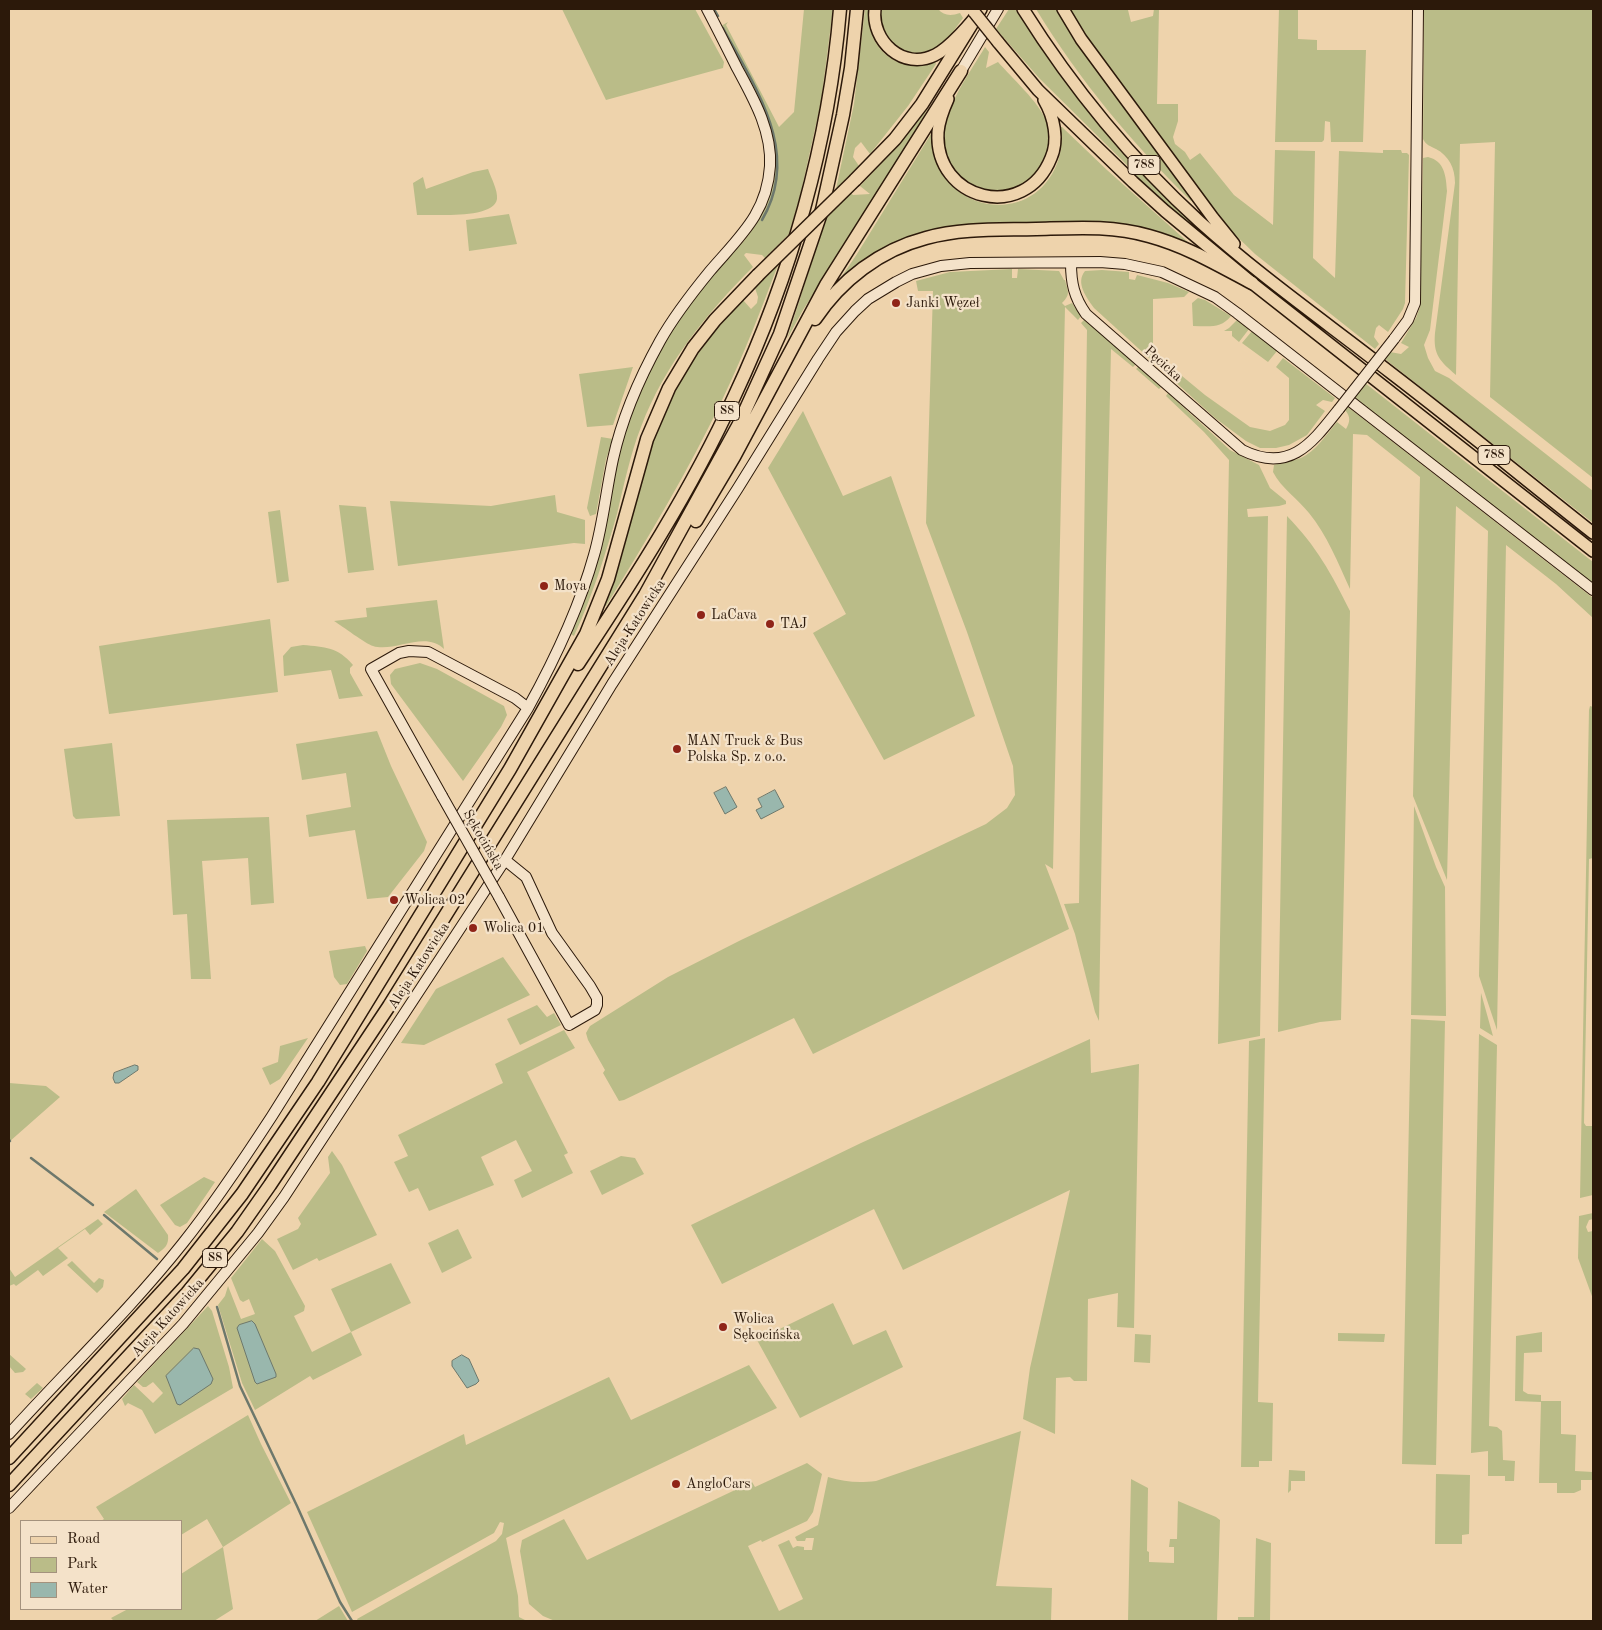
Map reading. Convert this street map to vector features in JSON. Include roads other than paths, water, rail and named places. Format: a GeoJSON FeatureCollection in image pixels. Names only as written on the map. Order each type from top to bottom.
{"type":"FeatureCollection","features":[{"type":"Feature","properties":{"kind":"highway","name":"S8"},"geometry":{"type":"LineString","coordinates":[[9,1458],[158,1297],[188,1263],[242,1194],[318,1082],[510,769],[666,526],[734,397],[760,337],[786,269],[804,210],[823,130],[830,92],[840,9]]}},
{"type":"Feature","properties":{"kind":"highway","name":"S8"},"geometry":{"type":"LineString","coordinates":[[9,1485],[176,1304],[237,1232],[389,1006],[645,595],[734,432],[780,334],[822,210],[845,106],[857,9]]}},
{"type":"Feature","properties":{"kind":"highway"},"geometry":{"type":"LineString","coordinates":[[510,769],[573,658],[595,614],[614,559],[647,439],[669,388],[693,348],[715,320],[758,275],[889,146],[922,104],[975,11]]}},
{"type":"Feature","properties":{"kind":"highway"},"geometry":{"type":"LineString","coordinates":[[645,595],[684,540],[713,493],[826,284],[960,71]]}},
{"type":"Feature","properties":{"kind":"highway"},"geometry":{"type":"LineString","coordinates":[[779,373],[819,313],[844,284],[871,262],[890,252],[913,242],[943,234],[986,230],[1092,227],[1116,229],[1149,236],[1191,250],[1252,283]]}},
{"type":"Feature","properties":{"kind":"main road"},"geometry":{"type":"LineString","coordinates":[[875,9],[874,17],[877,31],[885,45],[900,56],[918,60],[936,55],[975,11],[1038,90],[1046,104],[1054,127],[1054,153],[1048,167],[1037,181],[1027,189],[1015,195],[988,197],[976,194],[962,187],[950,176],[940,154],[938,138],[939,121],[960,71]]}},
{"type":"Feature","properties":{"kind":"main road","name":"788"},"geometry":{"type":"LineString","coordinates":[[1023,9],[1070,77],[1125,144],[1199,221],[1260,272],[1593,533]]}},
{"type":"Feature","properties":{"kind":"main road"},"geometry":{"type":"LineString","coordinates":[[1064,9],[1081,39],[1213,218],[1260,272]]}},
{"type":"Feature","properties":{"kind":"main road","name":"788"},"geometry":{"type":"LineString","coordinates":[[1038,90],[1165,211],[1252,283],[1593,551]]}},
{"type":"Feature","properties":{"kind":"street"},"geometry":{"type":"LineString","coordinates":[[9,1434],[122,1314],[153,1278],[183,1243],[240,1165],[528,708],[559,650],[595,554],[610,474],[620,435],[648,363],[686,300],[750,226],[760,208],[766,190],[770,158],[769,142],[764,124],[707,9]]}},
{"type":"Feature","properties":{"kind":"street"},"geometry":{"type":"LineString","coordinates":[[960,71],[998,9]]}},
{"type":"Feature","properties":{"kind":"street","name":"Pęcicka"},"geometry":{"type":"LineString","coordinates":[[1071,263],[1074,293],[1086,314],[1232,443],[1249,454],[1269,458],[1286,456],[1305,448],[1316,438],[1394,339],[1408,320],[1415,303],[1418,9]]}},
{"type":"Feature","properties":{"kind":"street","name":"Aleja Katowicka"},"geometry":{"type":"LineString","coordinates":[[9,1508],[183,1324],[258,1233],[292,1186],[504,860],[612,684],[818,359],[845,320],[868,299],[901,279],[926,270],[955,264],[1100,262],[1143,268],[1177,278],[1215,296],[1593,590]]}},
{"type":"Feature","properties":{"kind":"street","name":"Sękocińska"},"geometry":{"type":"LineString","coordinates":[[504,860],[526,877],[552,933],[597,998],[595,1010],[570,1025],[371,670],[399,653],[409,651],[428,652],[514,698],[528,708]]}},
{"type":"Feature","properties":{"kind":"water"},"geometry":{"type":"Polygon","coordinates":[[[726,787],[737,807],[725,814],[714,793],[726,787]]]}},
{"type":"Feature","properties":{"kind":"water"},"geometry":{"type":"Polygon","coordinates":[[[775,790],[784,807],[761,819],[756,810],[762,807],[758,799],[775,790]]]}},
{"type":"Feature","properties":{"kind":"water"},"geometry":{"type":"Polygon","coordinates":[[[135,1065],[138,1066],[138,1070],[119,1083],[115,1083],[114,1073],[135,1065]]]}},
{"type":"Feature","properties":{"kind":"water"},"geometry":{"type":"Polygon","coordinates":[[[252,1321],[276,1374],[276,1377],[257,1384],[237,1328],[239,1325],[252,1321]]]}},
{"type":"Feature","properties":{"kind":"water"},"geometry":{"type":"Polygon","coordinates":[[[194,1348],[199,1349],[213,1379],[211,1384],[180,1405],[177,1404],[166,1376],[194,1348]]]}},
{"type":"Feature","properties":{"kind":"water"},"geometry":{"type":"Polygon","coordinates":[[[462,1355],[469,1359],[479,1381],[467,1388],[452,1366],[452,1361],[462,1355]]]}},
{"type":"Feature","properties":{"kind":"waterway"},"geometry":{"type":"LineString","coordinates":[[714,9],[718,16]]}},
{"type":"Feature","properties":{"kind":"waterway"},"geometry":{"type":"LineString","coordinates":[[723,28],[760,97],[770,121],[776,145],[777,170],[773,195],[762,220]]}},
{"type":"Feature","properties":{"kind":"waterway"},"geometry":{"type":"LineString","coordinates":[[31,1158],[93,1205]]}},
{"type":"Feature","properties":{"kind":"waterway"},"geometry":{"type":"LineString","coordinates":[[104,1215],[157,1259]]}},
{"type":"Feature","properties":{"kind":"waterway"},"geometry":{"type":"LineString","coordinates":[[217,1307],[240,1386],[340,1602],[352,1621]]}},
{"type":"Feature","properties":{"kind":"place","name":"Janki Węzeł"},"geometry":{"type":"Point","coordinates":[896,303]}},
{"type":"Feature","properties":{"kind":"place","name":"Moya"},"geometry":{"type":"Point","coordinates":[544,586]}},
{"type":"Feature","properties":{"kind":"place","name":"LaCava"},"geometry":{"type":"Point","coordinates":[701,615]}},
{"type":"Feature","properties":{"kind":"place","name":"TAJ"},"geometry":{"type":"Point","coordinates":[770,624]}},
{"type":"Feature","properties":{"kind":"place","name":"MAN Truck & Bus Polska Sp. z o.o."},"geometry":{"type":"Point","coordinates":[677,749]}},
{"type":"Feature","properties":{"kind":"place","name":"Wolica 02"},"geometry":{"type":"Point","coordinates":[394,900]}},
{"type":"Feature","properties":{"kind":"place","name":"Wolica 01"},"geometry":{"type":"Point","coordinates":[473,928]}},
{"type":"Feature","properties":{"kind":"place","name":"Wolica Sękocińska"},"geometry":{"type":"Point","coordinates":[723,1327]}},
{"type":"Feature","properties":{"kind":"place","name":"AngloCars"},"geometry":{"type":"Point","coordinates":[676,1484]}}]}
